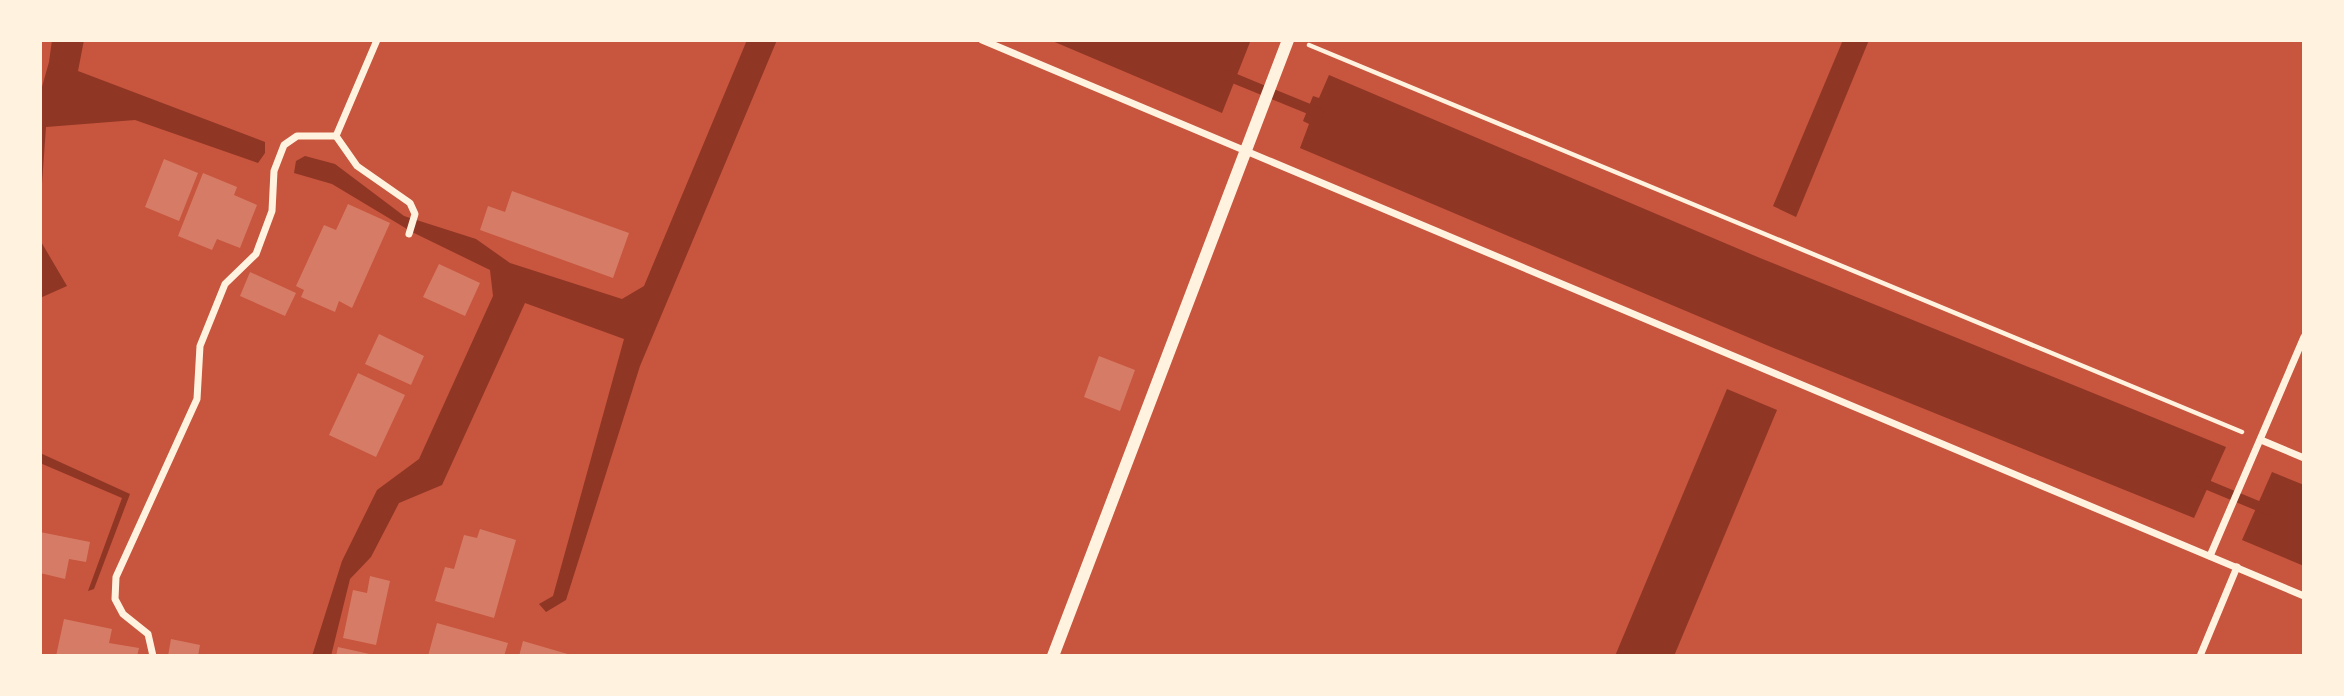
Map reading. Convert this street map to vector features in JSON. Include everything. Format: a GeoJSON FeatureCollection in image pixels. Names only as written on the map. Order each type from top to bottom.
{"type":"FeatureCollection","features":[{"type":"Feature","properties":{"kind":"street"},"geometry":{"type":"LineString","coordinates":[[336,136],[377,40]]}},
{"type":"Feature","properties":{"kind":"street"},"geometry":{"type":"LineString","coordinates":[[982,40],[2304,596]]}},
{"type":"Feature","properties":{"kind":"street"},"geometry":{"type":"LineString","coordinates":[[1053,656],[1288,40]]}},
{"type":"Feature","properties":{"kind":"street"},"geometry":{"type":"LineString","coordinates":[[153,656],[148,634],[123,614],[115,599],[116,577],[197,399],[200,346],[225,284],[256,254],[272,211],[274,171],[284,145],[297,136],[336,136]]}},
{"type":"Feature","properties":{"kind":"street"},"geometry":{"type":"LineString","coordinates":[[336,136],[357,166],[410,203],[415,214],[409,234]]}},
{"type":"Feature","properties":{"kind":"street"},"geometry":{"type":"LineString","coordinates":[[2210,556],[2304,337]]}},
{"type":"Feature","properties":{"kind":"street"},"geometry":{"type":"LineString","coordinates":[[2261,440],[2304,458]]}},
{"type":"Feature","properties":{"kind":"street"},"geometry":{"type":"LineString","coordinates":[[2200,656],[2237,567]]}},
{"type":"Feature","properties":{"kind":"path"},"geometry":{"type":"LineString","coordinates":[[1306,43],[2261,440]]}},
{"type":"Feature","properties":{"kind":"shaded area"},"geometry":{"type":"Polygon","coordinates":[[[52,40],[84,40],[78,71],[265,142],[265,153],[258,163],[135,120],[46,127],[40,212],[40,94],[52,40]]]}},
{"type":"Feature","properties":{"kind":"shaded area"},"geometry":{"type":"Polygon","coordinates":[[[747,40],[777,40],[640,366],[566,600],[546,612],[539,604],[553,596],[624,339],[525,303],[442,485],[399,503],[371,557],[350,579],[331,656],[312,656],[342,561],[377,490],[419,459],[493,296],[490,270],[412,232],[332,184],[294,173],[296,161],[305,156],[335,164],[404,216],[476,239],[510,263],[622,299],[644,286],[747,40]]]}},
{"type":"Feature","properties":{"kind":"shaded area"},"geometry":{"type":"Polygon","coordinates":[[[1050,40],[1245,40],[1250,42],[1222,113],[1050,40]]]}},
{"type":"Feature","properties":{"kind":"shaded area"},"geometry":{"type":"Polygon","coordinates":[[[1843,40],[1869,40],[1796,217],[1773,206],[1843,40]]]}},
{"type":"Feature","properties":{"kind":"shaded area"},"geometry":{"type":"Polygon","coordinates":[[[1329,75],[1760,258],[2226,447],[2194,518],[1776,349],[1300,148],[1309,124],[1303,121],[1313,96],[1319,98],[1329,75]]]}},
{"type":"Feature","properties":{"kind":"shaded area"},"geometry":{"type":"Polygon","coordinates":[[[40,240],[67,286],[40,298],[40,240]]]}},
{"type":"Feature","properties":{"kind":"shaded area"},"geometry":{"type":"Polygon","coordinates":[[[1727,389],[1777,410],[1674,656],[1615,656],[1727,389]]]}},
{"type":"Feature","properties":{"kind":"shaded area"},"geometry":{"type":"Polygon","coordinates":[[[40,453],[130,494],[94,589],[88,591],[122,498],[40,463],[40,453]]]}},
{"type":"Feature","properties":{"kind":"shaded area"},"geometry":{"type":"Polygon","coordinates":[[[2272,472],[2304,485],[2304,566],[2242,540],[2272,472]]]}},
{"type":"Feature","properties":{"kind":"building"},"geometry":{"type":"Polygon","coordinates":[[[164,159],[198,173],[179,221],[145,207],[164,159]]]}},
{"type":"Feature","properties":{"kind":"building"},"geometry":{"type":"Polygon","coordinates":[[[203,173],[237,187],[234,195],[257,205],[240,248],[217,239],[212,250],[178,236],[203,173]]]}},
{"type":"Feature","properties":{"kind":"building"},"geometry":{"type":"Polygon","coordinates":[[[512,191],[629,233],[613,278],[480,230],[488,206],[505,212],[512,191]]]}},
{"type":"Feature","properties":{"kind":"building"},"geometry":{"type":"Polygon","coordinates":[[[348,204],[390,223],[352,308],[339,301],[335,312],[301,297],[304,290],[296,286],[324,225],[336,230],[348,204]]]}},
{"type":"Feature","properties":{"kind":"building"},"geometry":{"type":"Polygon","coordinates":[[[439,264],[480,283],[465,316],[423,297],[439,264]]]}},
{"type":"Feature","properties":{"kind":"building"},"geometry":{"type":"Polygon","coordinates":[[[250,272],[296,293],[285,316],[240,296],[250,272]]]}},
{"type":"Feature","properties":{"kind":"building"},"geometry":{"type":"Polygon","coordinates":[[[379,334],[424,356],[411,385],[365,364],[379,334]]]}},
{"type":"Feature","properties":{"kind":"building"},"geometry":{"type":"Polygon","coordinates":[[[1099,356],[1135,370],[1120,411],[1084,397],[1099,356]]]}},
{"type":"Feature","properties":{"kind":"building"},"geometry":{"type":"Polygon","coordinates":[[[358,373],[405,395],[376,457],[329,435],[358,373]]]}},
{"type":"Feature","properties":{"kind":"building"},"geometry":{"type":"Polygon","coordinates":[[[480,529],[516,540],[494,618],[435,601],[445,567],[454,569],[464,535],[477,538],[480,529]]]}},
{"type":"Feature","properties":{"kind":"building"},"geometry":{"type":"Polygon","coordinates":[[[40,532],[90,542],[86,562],[69,559],[65,579],[40,573],[40,532]]]}},
{"type":"Feature","properties":{"kind":"building"},"geometry":{"type":"Polygon","coordinates":[[[370,576],[390,581],[376,645],[343,638],[353,590],[367,593],[370,576]]]}},
{"type":"Feature","properties":{"kind":"building"},"geometry":{"type":"Polygon","coordinates":[[[64,619],[112,629],[109,643],[139,648],[137,656],[56,656],[64,619]]]}},
{"type":"Feature","properties":{"kind":"building"},"geometry":{"type":"Polygon","coordinates":[[[437,623],[508,643],[504,656],[428,656],[437,623]]]}},
{"type":"Feature","properties":{"kind":"building"},"geometry":{"type":"Polygon","coordinates":[[[171,639],[200,645],[198,656],[168,656],[171,639]]]}},
{"type":"Feature","properties":{"kind":"building"},"geometry":{"type":"Polygon","coordinates":[[[523,641],[571,655],[571,656],[519,656],[523,641]]]}},
{"type":"Feature","properties":{"kind":"building"},"geometry":{"type":"Polygon","coordinates":[[[338,647],[374,655],[374,656],[336,656],[338,647]]]}},
{"type":"Feature","properties":{"kind":"waterway"},"geometry":{"type":"LineString","coordinates":[[1226,75],[1319,113]]}},
{"type":"Feature","properties":{"kind":"waterway"},"geometry":{"type":"LineString","coordinates":[[2198,481],[2268,510]]}}]}
